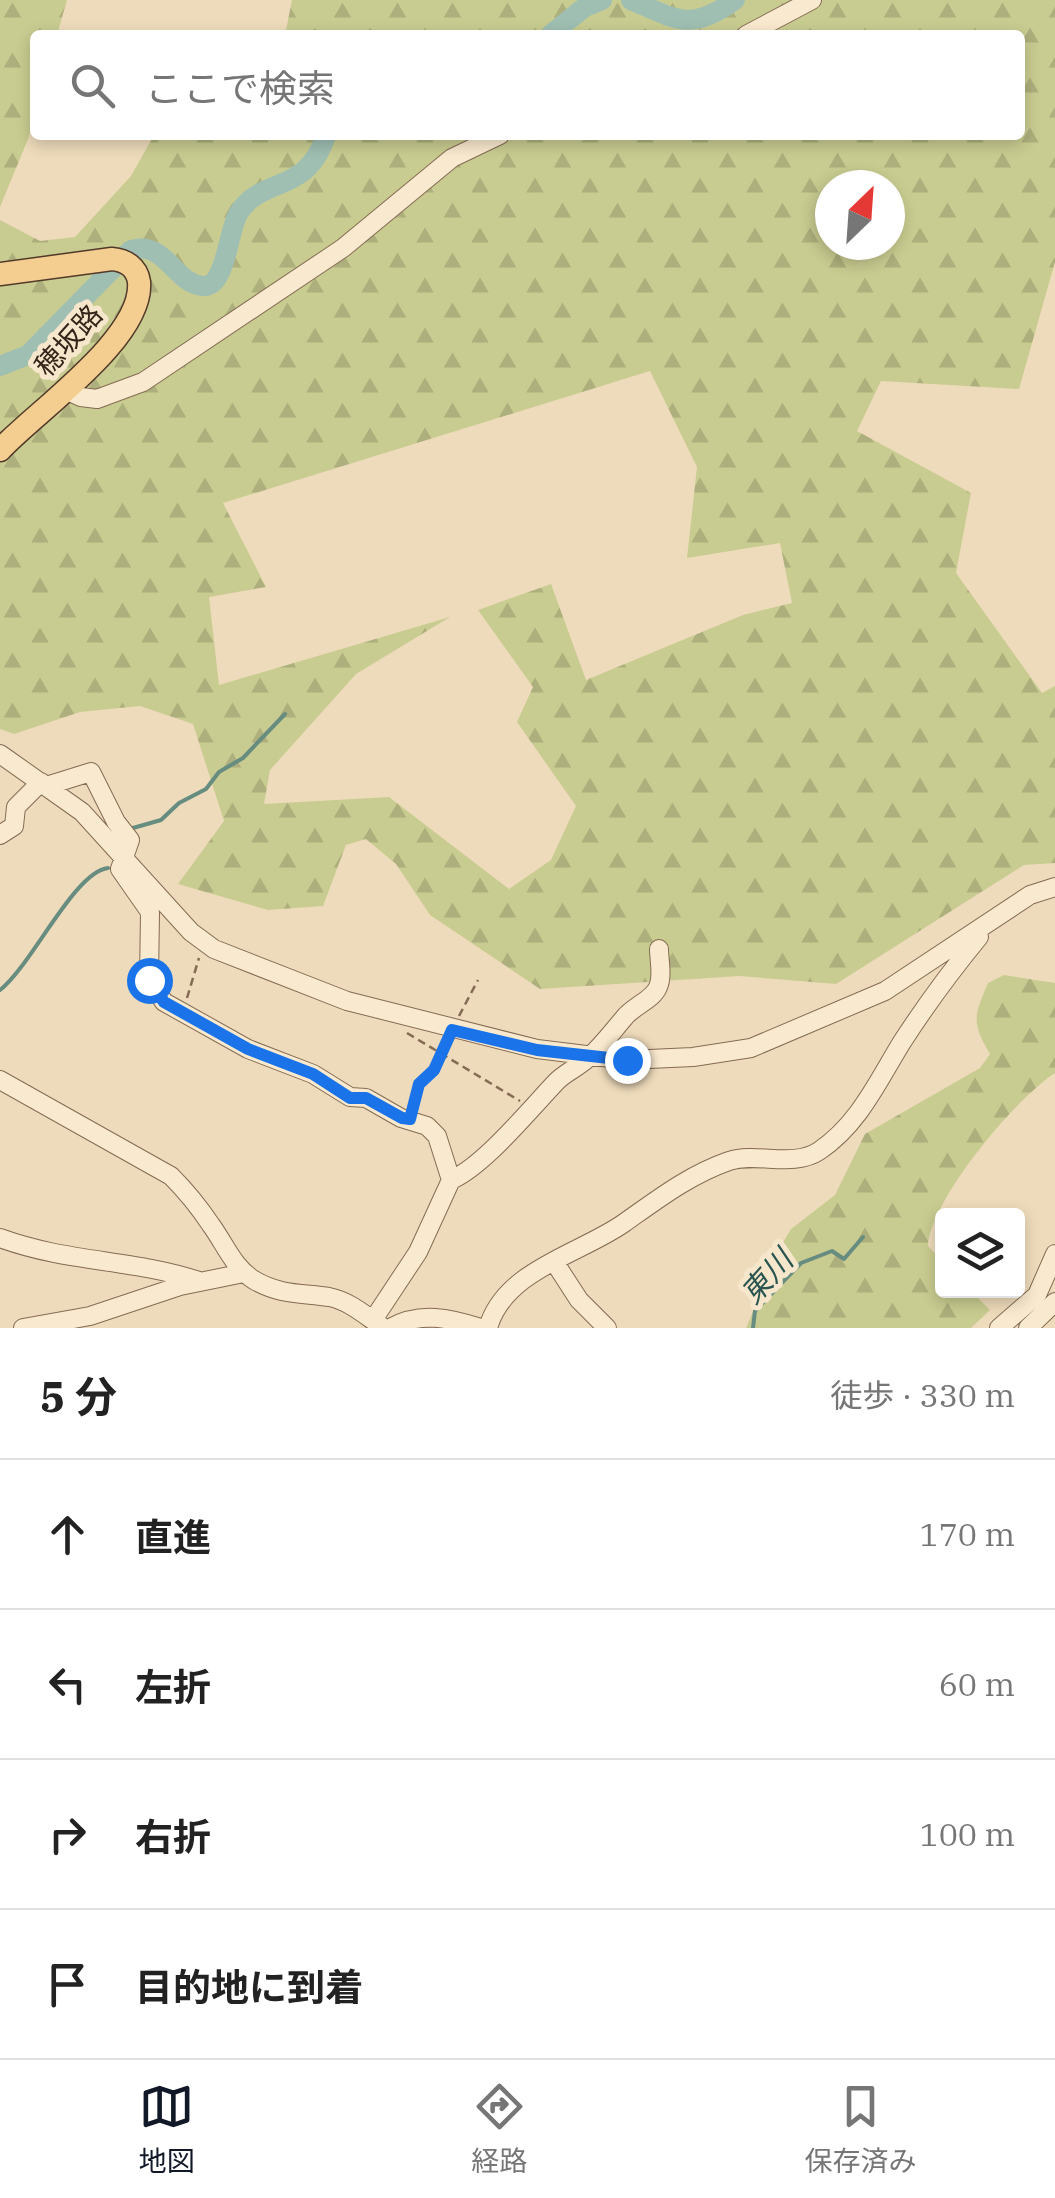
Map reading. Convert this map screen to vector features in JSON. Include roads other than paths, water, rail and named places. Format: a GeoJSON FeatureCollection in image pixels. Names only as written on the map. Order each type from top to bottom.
{"type":"FeatureCollection","features":[{"type":"Feature","properties":{"kind":"main road","name":"穂坂路"},"geometry":{"type":"LineString","coordinates":[[0,274],[112,258],[127,263],[138,279],[138,294],[125,324],[100,356],[0,450]]}},
{"type":"Feature","properties":{"kind":"street"},"geometry":{"type":"LineString","coordinates":[[755,30],[812,0]]}},
{"type":"Feature","properties":{"kind":"street"},"geometry":{"type":"LineString","coordinates":[[65,390],[97,399],[142,382],[342,248],[441,166],[490,140]]}},
{"type":"Feature","properties":{"kind":"street"},"geometry":{"type":"LineString","coordinates":[[0,754],[82,812],[191,932],[214,949],[346,1000],[537,1050],[627,1060],[693,1057],[751,1048],[885,991],[1030,895],[1055,887]]}},
{"type":"Feature","properties":{"kind":"street"},"geometry":{"type":"LineString","coordinates":[[0,835],[14,826],[16,807],[44,784],[91,772],[116,822],[130,840],[120,869],[150,912],[149,980],[164,1002],[248,1049],[313,1074],[350,1098],[366,1098],[402,1118],[428,1126],[437,1136],[451,1180]]}},
{"type":"Feature","properties":{"kind":"street"},"geometry":{"type":"LineString","coordinates":[[0,1080],[171,1176],[188,1193],[244,1273],[277,1292],[331,1297],[382,1326],[427,1317],[484,1328],[509,1294],[534,1272],[623,1224],[676,1186],[733,1160],[802,1158],[830,1142],[865,1105],[938,985],[995,918]]}},
{"type":"Feature","properties":{"kind":"street"},"geometry":{"type":"LineString","coordinates":[[382,1326],[451,1180],[494,1148],[522,1116],[541,1103],[559,1078],[592,1056],[635,1006],[658,987],[659,949]]}},
{"type":"Feature","properties":{"kind":"street"},"geometry":{"type":"LineString","coordinates":[[0,1238],[80,1260],[154,1267],[201,1282]]}},
{"type":"Feature","properties":{"kind":"street"},"geometry":{"type":"LineString","coordinates":[[999,1328],[1037,1296],[1055,1254]]}},
{"type":"Feature","properties":{"kind":"street"},"geometry":{"type":"LineString","coordinates":[[555,1263],[579,1300],[607,1328]]}},
{"type":"Feature","properties":{"kind":"street"},"geometry":{"type":"LineString","coordinates":[[23,1328],[90,1316],[244,1273]]}},
{"type":"Feature","properties":{"kind":"street"},"geometry":{"type":"LineString","coordinates":[[1028,1328],[1055,1302]]}},
{"type":"Feature","properties":{"kind":"waterway"},"geometry":{"type":"LineString","coordinates":[[556,30],[585,7],[602,0]]}},
{"type":"Feature","properties":{"kind":"waterway"},"geometry":{"type":"LineString","coordinates":[[631,0],[684,20],[707,16],[735,0]]}},
{"type":"Feature","properties":{"kind":"waterway"},"geometry":{"type":"LineString","coordinates":[[0,366],[28,355],[131,250],[153,251],[184,278],[203,286],[211,284],[222,269],[238,214],[259,194],[307,168],[324,140]]}},
{"type":"Feature","properties":{"kind":"waterway"},"geometry":{"type":"LineString","coordinates":[[133,828],[161,820],[179,803],[206,789],[219,772],[243,758],[285,714]]}},
{"type":"Feature","properties":{"kind":"waterway"},"geometry":{"type":"LineString","coordinates":[[0,990],[81,885],[108,868]]}},
{"type":"Feature","properties":{"kind":"waterway","name":"東川"},"geometry":{"type":"LineString","coordinates":[[753,1328],[755,1311],[801,1263],[832,1251],[844,1259],[863,1237]]}}]}
